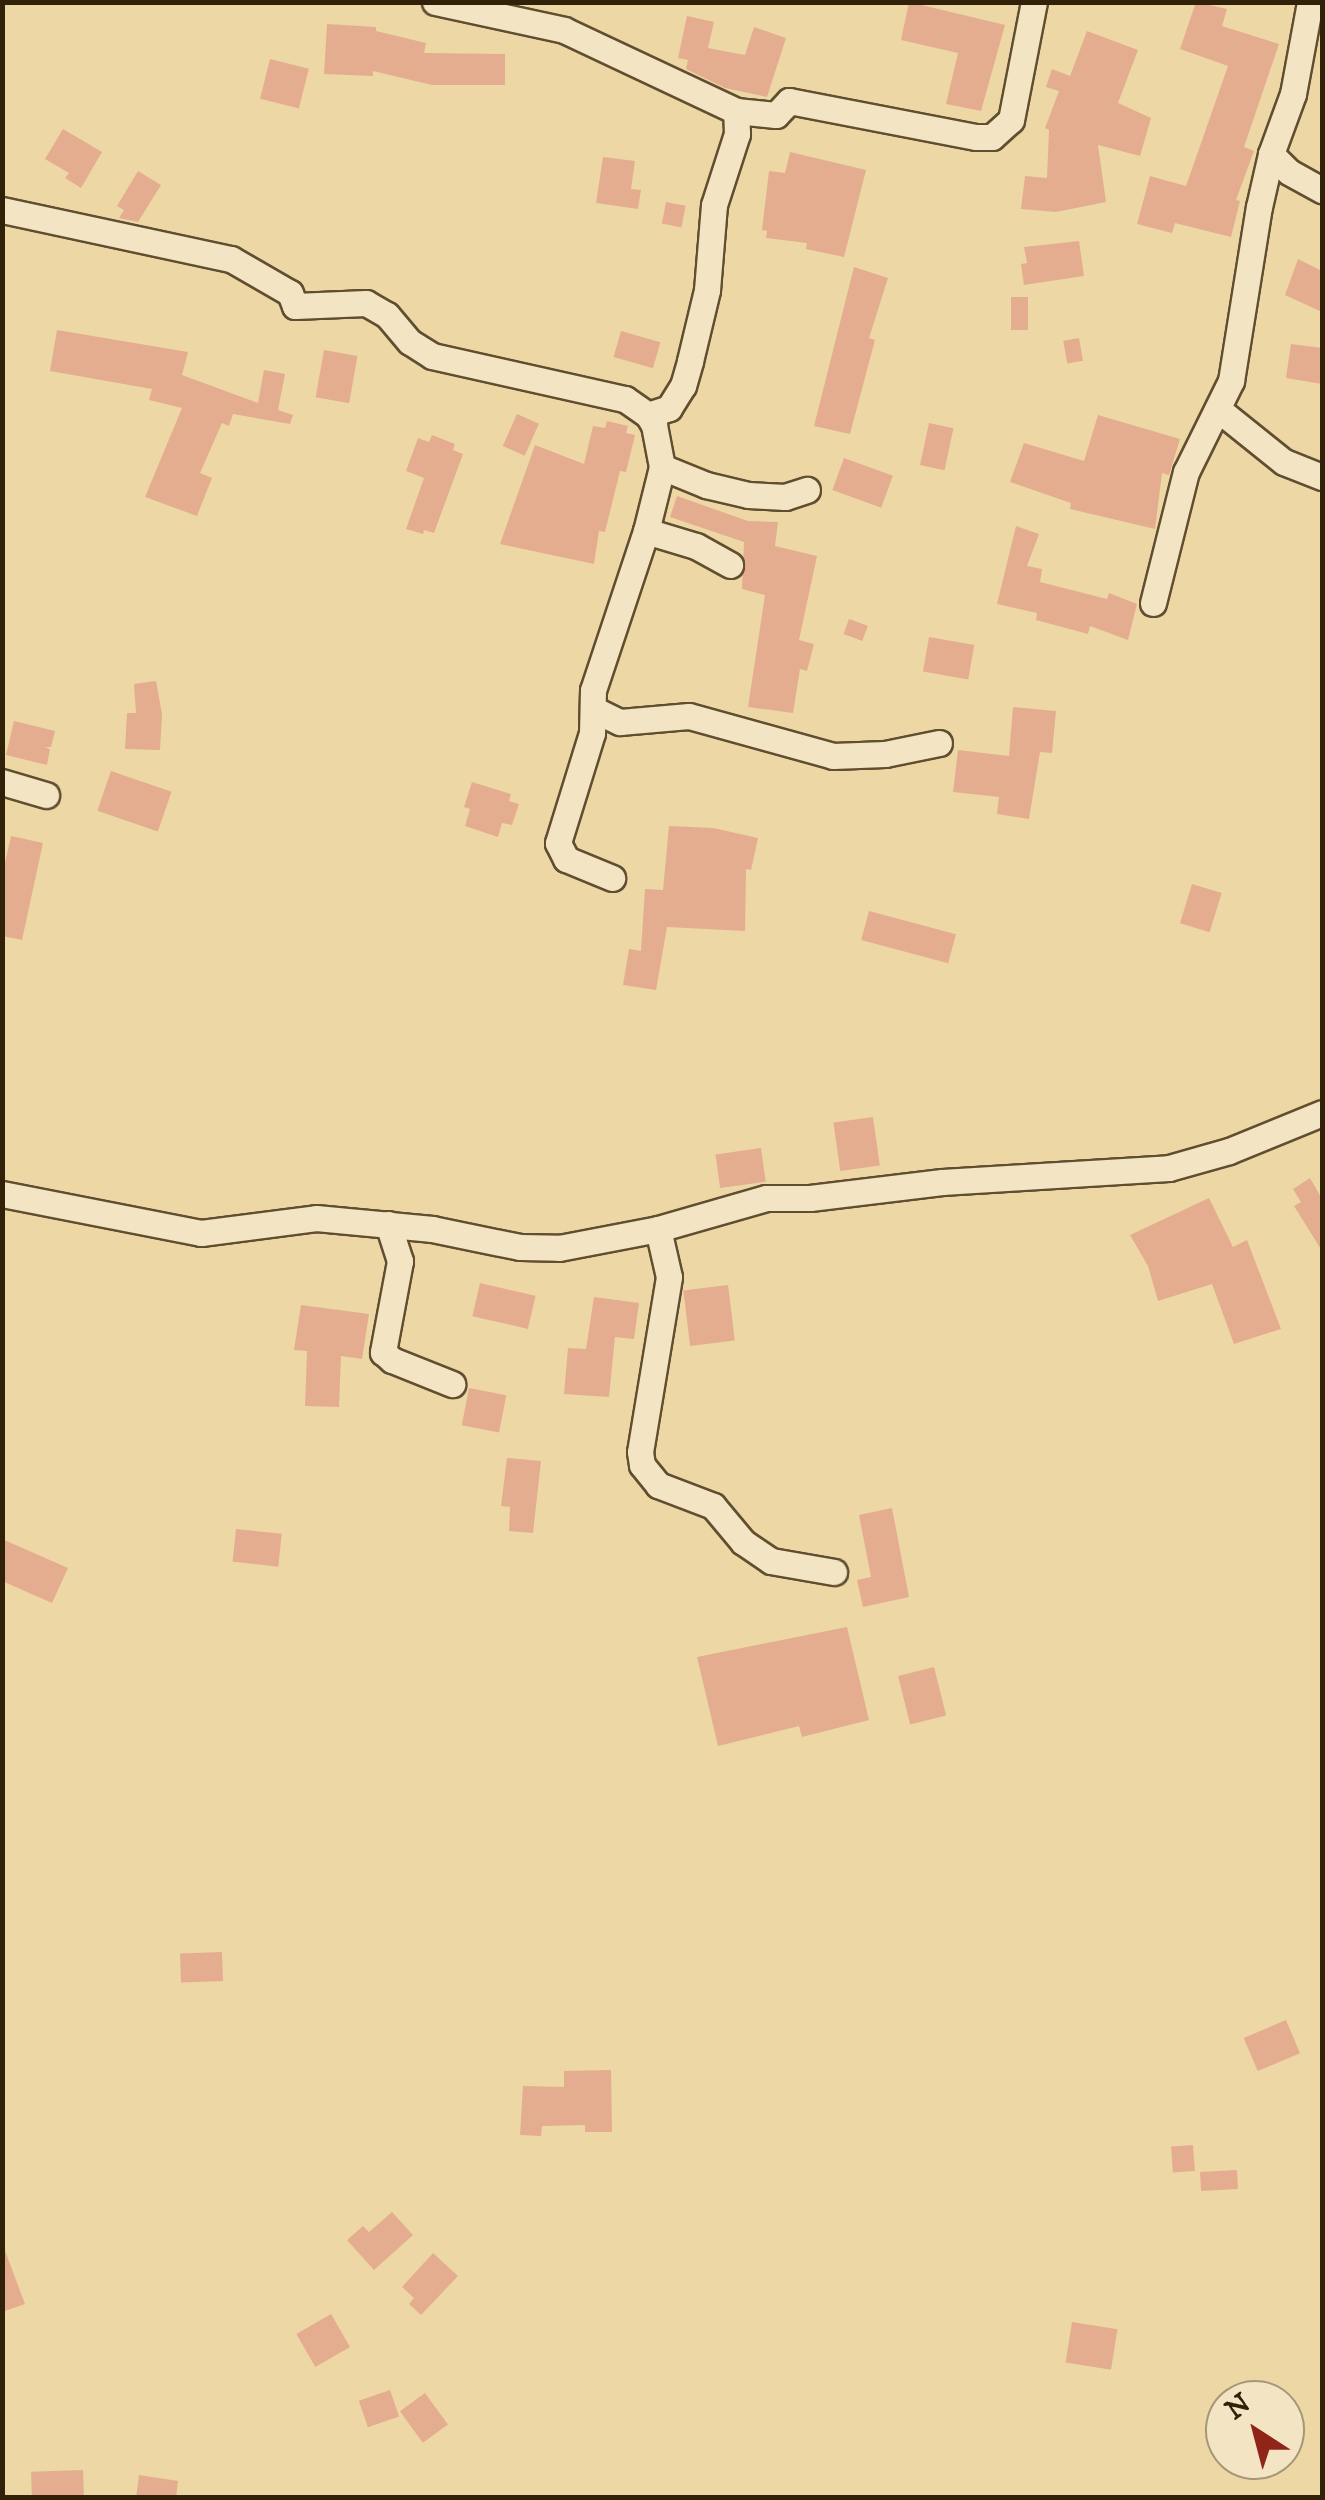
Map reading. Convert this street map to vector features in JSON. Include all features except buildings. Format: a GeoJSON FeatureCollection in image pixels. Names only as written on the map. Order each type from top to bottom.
{"type":"FeatureCollection","features":[{"type":"Feature","properties":{"kind":"street"},"geometry":{"type":"LineString","coordinates":[[435,2],[564,30],[736,111],[776,115],[789,101],[992,137],[1011,120],[1034,2]]}},
{"type":"Feature","properties":{"kind":"street"},"geometry":{"type":"LineString","coordinates":[[1153,602],[1186,472],[1231,380],[1271,154],[1292,94],[1310,2]]}},
{"type":"Feature","properties":{"kind":"street"},"geometry":{"type":"LineString","coordinates":[[648,414],[669,408],[686,374],[707,290],[714,205],[738,134],[736,111]]}},
{"type":"Feature","properties":{"kind":"street"},"geometry":{"type":"LineString","coordinates":[[1271,154],[1289,172],[1322,190]]}},
{"type":"Feature","properties":{"kind":"street"},"geometry":{"type":"LineString","coordinates":[[2,210],[231,260],[290,294],[295,306],[366,303],[387,315],[410,342],[432,356],[625,399],[648,414],[662,467],[646,531],[593,690],[592,733],[558,844],[566,859],[612,878]]}},
{"type":"Feature","properties":{"kind":"street"},"geometry":{"type":"LineString","coordinates":[[1219,410],[1284,462],[1322,477]]}},
{"type":"Feature","properties":{"kind":"street"},"geometry":{"type":"LineString","coordinates":[[662,467],[748,495],[785,497],[808,490]]}},
{"type":"Feature","properties":{"kind":"street"},"geometry":{"type":"LineString","coordinates":[[646,531],[696,546],[730,565]]}},
{"type":"Feature","properties":{"kind":"street"},"geometry":{"type":"LineString","coordinates":[[593,709],[620,722],[689,716],[833,756],[885,754],[939,742]]}},
{"type":"Feature","properties":{"kind":"street"},"geometry":{"type":"LineString","coordinates":[[2,782],[46,794]]}},
{"type":"Feature","properties":{"kind":"street"},"geometry":{"type":"LineString","coordinates":[[2,1194],[201,1233],[316,1218],[388,1224],[520,1247],[596,1243],[766,1198],[810,1198],[942,1182],[1169,1168],[1228,1151],[1322,1113]]}},
{"type":"Feature","properties":{"kind":"street"},"geometry":{"type":"LineString","coordinates":[[388,1224],[400,1261],[383,1352],[392,1360],[452,1384]]}},
{"type":"Feature","properties":{"kind":"street"},"geometry":{"type":"LineString","coordinates":[[658,1229],[669,1277],[668,1294],[642,1435],[642,1466],[658,1485],[713,1506],[744,1542],[771,1560],[834,1572]]}}]}
